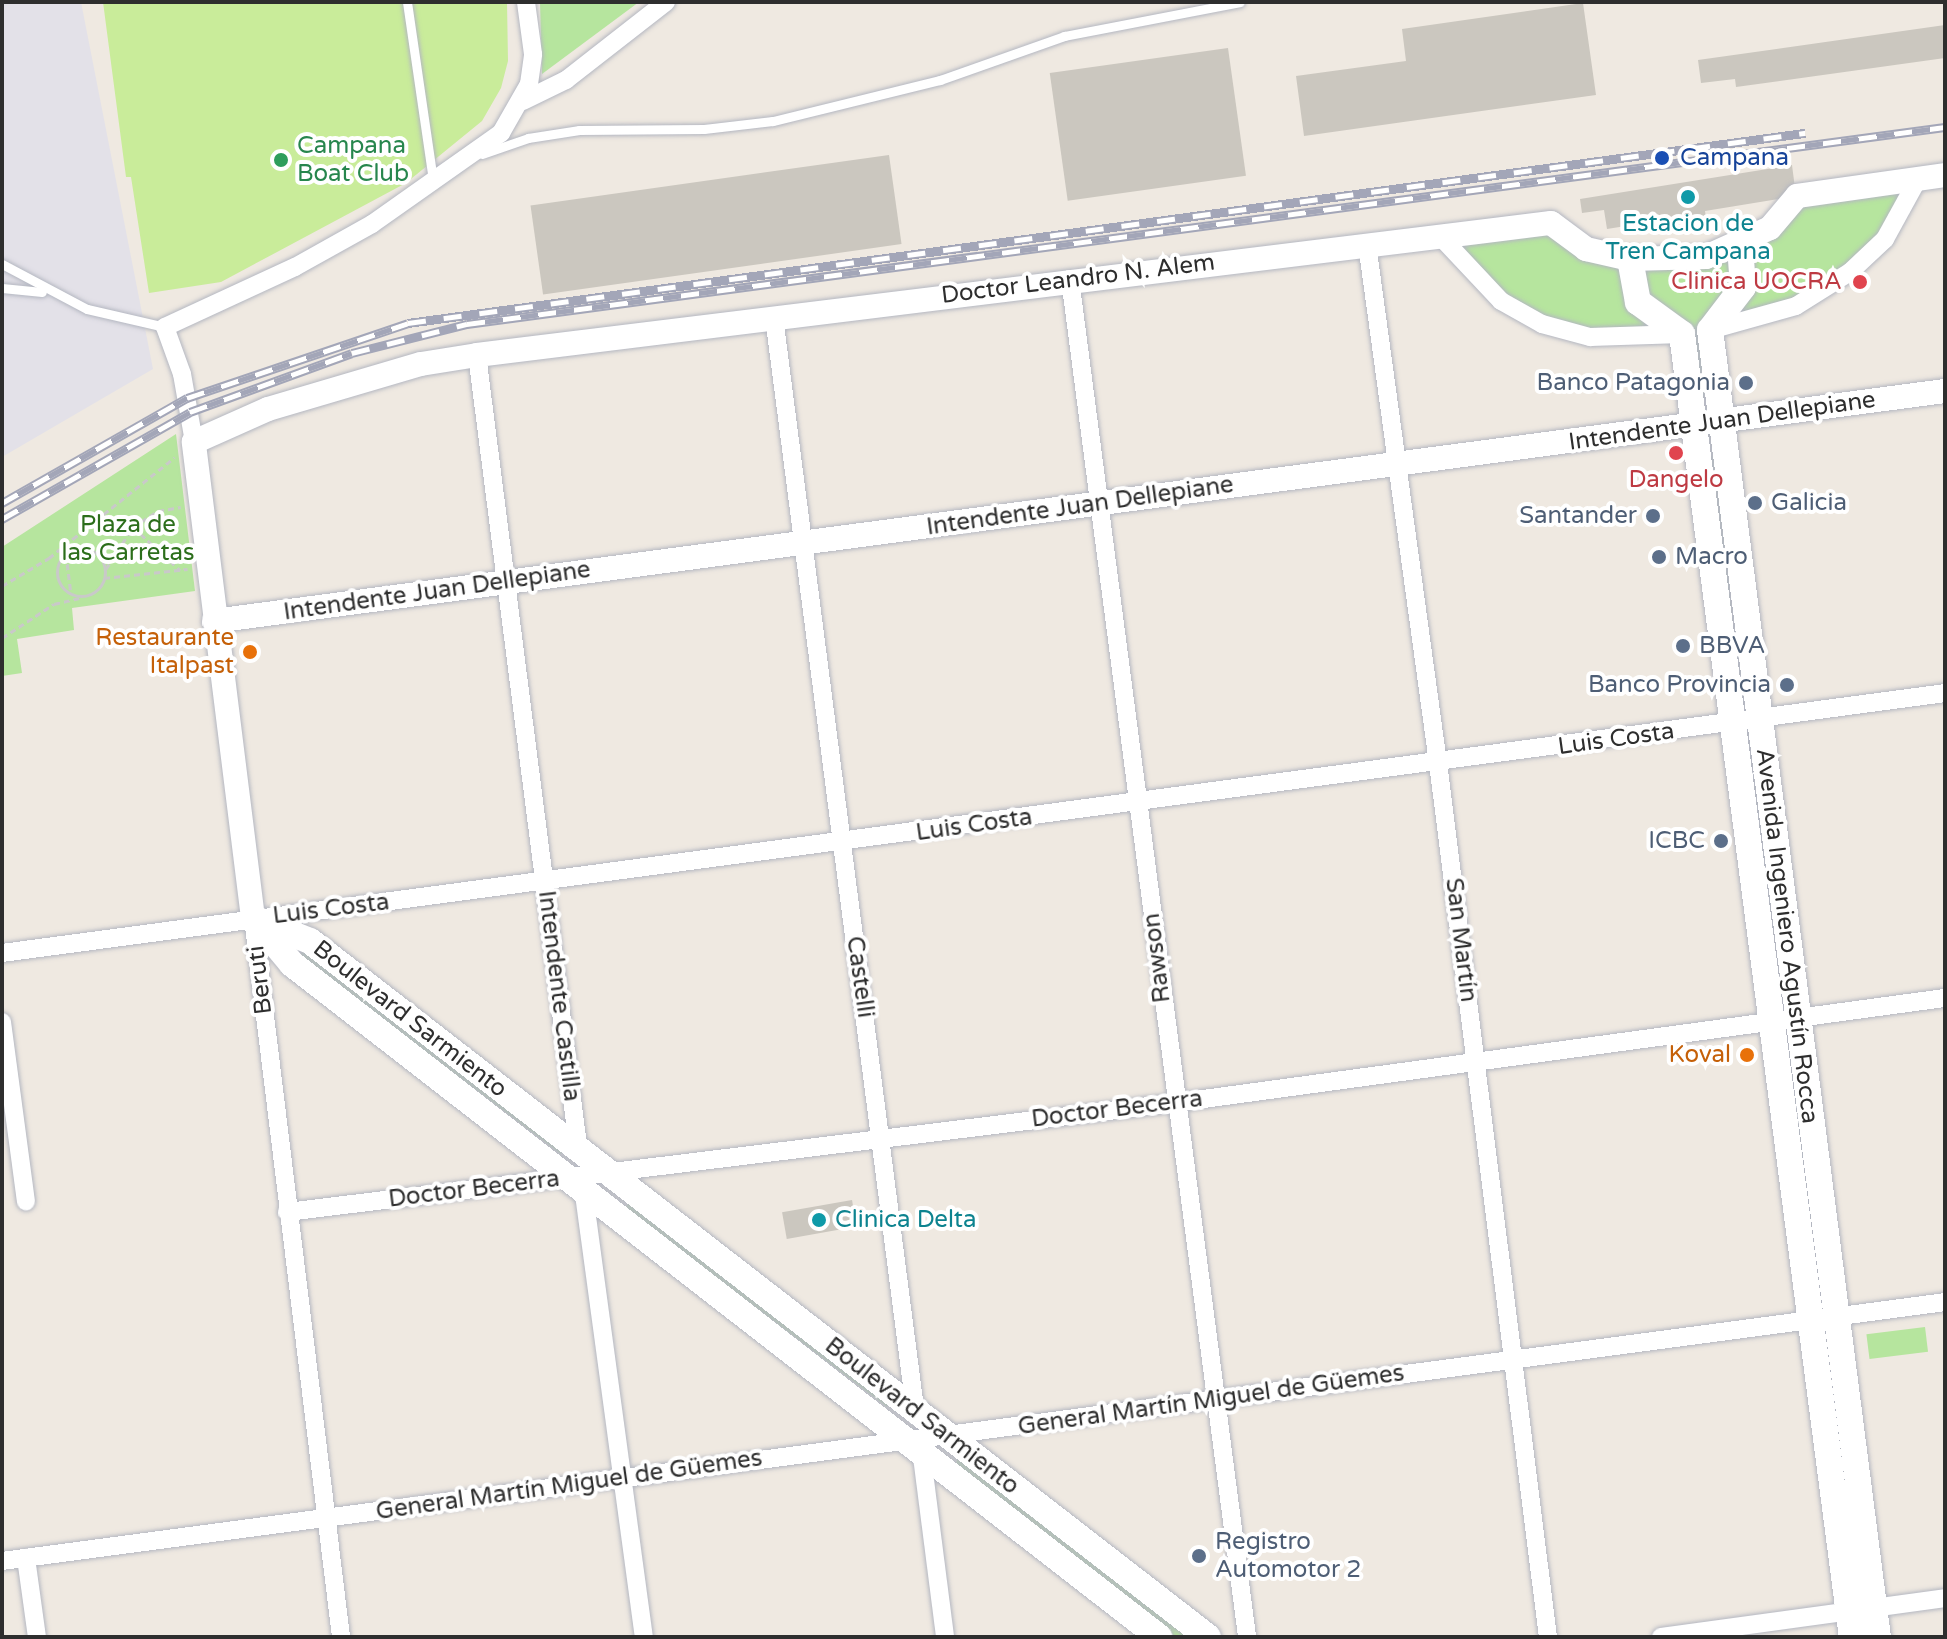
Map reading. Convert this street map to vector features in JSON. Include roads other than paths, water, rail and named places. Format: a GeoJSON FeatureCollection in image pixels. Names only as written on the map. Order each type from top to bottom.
{"type":"FeatureCollection","features":[{"type":"Feature","properties":{"kind":"main road"},"geometry":{"type":"LineString","coordinates":[[1710,330],[1743,287],[1740,246]]}},
{"type":"Feature","properties":{"kind":"main road"},"geometry":{"type":"LineString","coordinates":[[1630,259],[1638,302],[1682,334]]}},
{"type":"Feature","properties":{"kind":"main road","name":"Avenida Ingeniero Agustín Rocca"},"geometry":{"type":"LineString","coordinates":[[1710,330],[1836,1317],[1861,1609],[1852,1637]]}},
{"type":"Feature","properties":{"kind":"main road","name":"Avenida Ingeniero Agustín Rocca"},"geometry":{"type":"LineString","coordinates":[[1682,334],[1810,1320],[1861,1609],[1878,1637]]}},
{"type":"Feature","properties":{"kind":"main road","name":"Boulevard Sarmiento"},"geometry":{"type":"LineString","coordinates":[[253,918],[310,941],[1208,1637]]}},
{"type":"Feature","properties":{"kind":"main road","name":"Boulevard Sarmiento"},"geometry":{"type":"LineString","coordinates":[[253,918],[292,964],[578,1181],[1159,1637]]}},
{"type":"Feature","properties":{"kind":"street"},"geometry":{"type":"LineString","coordinates":[[165,327],[295,267],[372,224],[433,180],[475,157],[501,133],[523,101],[533,54],[526,2]]}},
{"type":"Feature","properties":{"kind":"street"},"geometry":{"type":"LineString","coordinates":[[523,101],[566,80],[666,2]]}},
{"type":"Feature","properties":{"kind":"street","name":"Doctor Leandro N. Alem"},"geometry":{"type":"LineString","coordinates":[[194,442],[268,409],[355,381],[477,355],[1070,279],[1551,223],[1586,249],[1630,259],[1697,258],[1740,246],[1770,228],[1797,196],[1945,175]]}},
{"type":"Feature","properties":{"kind":"street"},"geometry":{"type":"LineString","coordinates":[[1710,330],[1796,306],[1850,272],[1885,239],[1918,179]]}},
{"type":"Feature","properties":{"kind":"street"},"geometry":{"type":"LineString","coordinates":[[1440,236],[1501,301],[1542,324],[1590,337],[1682,334]]}},
{"type":"Feature","properties":{"kind":"street","name":"San Martín"},"geometry":{"type":"LineString","coordinates":[[1367,244],[1438,763],[1548,1637]]}},
{"type":"Feature","properties":{"kind":"street","name":"Rawson"},"geometry":{"type":"LineString","coordinates":[[1070,279],[1174,1103],[1247,1637]]}},
{"type":"Feature","properties":{"kind":"street","name":"Castelli"},"geometry":{"type":"LineString","coordinates":[[774,317],[916,1410],[915,1444],[945,1637]]}},
{"type":"Feature","properties":{"kind":"street","name":"Beruti"},"geometry":{"type":"LineString","coordinates":[[165,327],[182,374],[194,442],[341,1637]]}},
{"type":"Feature","properties":{"kind":"street","name":"Intendente Castilla"},"geometry":{"type":"LineString","coordinates":[[477,355],[578,1149],[578,1181],[644,1637]]}},
{"type":"Feature","properties":{"kind":"street","name":"Intendente Juan Dellepiane"},"geometry":{"type":"LineString","coordinates":[[214,621],[1945,391]]}},
{"type":"Feature","properties":{"kind":"street","name":"Luis Costa"},"geometry":{"type":"LineString","coordinates":[[2,953],[253,918],[544,883],[1945,693]]}},
{"type":"Feature","properties":{"kind":"street","name":"Doctor Becerra"},"geometry":{"type":"LineString","coordinates":[[287,1212],[578,1181],[609,1172],[1174,1103],[1945,998]]}},
{"type":"Feature","properties":{"kind":"street"},"geometry":{"type":"LineString","coordinates":[[2,1022],[26,1201]]}},
{"type":"Feature","properties":{"kind":"street","name":"General Martín Miguel de Güemes"},"geometry":{"type":"LineString","coordinates":[[2,1561],[622,1478],[915,1444],[948,1435],[1945,1302]]}},
{"type":"Feature","properties":{"kind":"street"},"geometry":{"type":"LineString","coordinates":[[26,1558],[37,1637]]}},
{"type":"Feature","properties":{"kind":"street"},"geometry":{"type":"LineString","coordinates":[[1661,1637],[1945,1598]]}},
{"type":"Feature","properties":{"kind":"lane"},"geometry":{"type":"LineString","coordinates":[[407,2],[433,180]]}},
{"type":"Feature","properties":{"kind":"lane"},"geometry":{"type":"LineString","coordinates":[[475,157],[528,138],[579,130],[704,129],[773,121],[940,80],[1064,36],[1240,2]]}},
{"type":"Feature","properties":{"kind":"lane"},"geometry":{"type":"LineString","coordinates":[[2,264],[47,292],[87,309],[165,327]]}},
{"type":"Feature","properties":{"kind":"lane"},"geometry":{"type":"LineString","coordinates":[[2,288],[47,292]]}},
{"type":"Feature","properties":{"kind":"railway"},"geometry":{"type":"LineString","coordinates":[[2,519],[190,412],[352,353],[467,324],[1945,127]]}},
{"type":"Feature","properties":{"kind":"railway"},"geometry":{"type":"LineString","coordinates":[[2,503],[187,398],[408,323],[1805,133]]}},
{"type":"Feature","properties":{"kind":"place","name":"Campana"},"geometry":{"type":"Point","coordinates":[1662,158]}},
{"type":"Feature","properties":{"kind":"place","name":"Campana Boat Club"},"geometry":{"type":"Point","coordinates":[281,160]}},
{"type":"Feature","properties":{"kind":"place","name":"Estacion de Tren Campana"},"geometry":{"type":"Point","coordinates":[1688,197]}},
{"type":"Feature","properties":{"kind":"place","name":"Clinica UOCRA"},"geometry":{"type":"Point","coordinates":[1860,282]}},
{"type":"Feature","properties":{"kind":"place","name":"Banco Patagonia"},"geometry":{"type":"Point","coordinates":[1746,383]}},
{"type":"Feature","properties":{"kind":"place","name":"Dangelo"},"geometry":{"type":"Point","coordinates":[1676,453]}},
{"type":"Feature","properties":{"kind":"place","name":"Galicia"},"geometry":{"type":"Point","coordinates":[1755,503]}},
{"type":"Feature","properties":{"kind":"place","name":"Santander"},"geometry":{"type":"Point","coordinates":[1653,516]}},
{"type":"Feature","properties":{"kind":"place","name":"Macro"},"geometry":{"type":"Point","coordinates":[1659,557]}},
{"type":"Feature","properties":{"kind":"place","name":"BBVA"},"geometry":{"type":"Point","coordinates":[1683,646]}},
{"type":"Feature","properties":{"kind":"place","name":"Restaurante Italpast"},"geometry":{"type":"Point","coordinates":[250,652]}},
{"type":"Feature","properties":{"kind":"place","name":"Banco Provincia"},"geometry":{"type":"Point","coordinates":[1787,685]}},
{"type":"Feature","properties":{"kind":"place","name":"ICBC"},"geometry":{"type":"Point","coordinates":[1721,841]}},
{"type":"Feature","properties":{"kind":"place","name":"Koval"},"geometry":{"type":"Point","coordinates":[1747,1055]}},
{"type":"Feature","properties":{"kind":"place","name":"Clinica Delta"},"geometry":{"type":"Point","coordinates":[819,1220]}},
{"type":"Feature","properties":{"kind":"place","name":"Registro Automotor 2"},"geometry":{"type":"Point","coordinates":[1199,1556]}},
{"type":"Feature","properties":{"kind":"park label","name":"Plaza de las Carretas"},"geometry":{"type":"Point","coordinates":[128,539]}}]}
